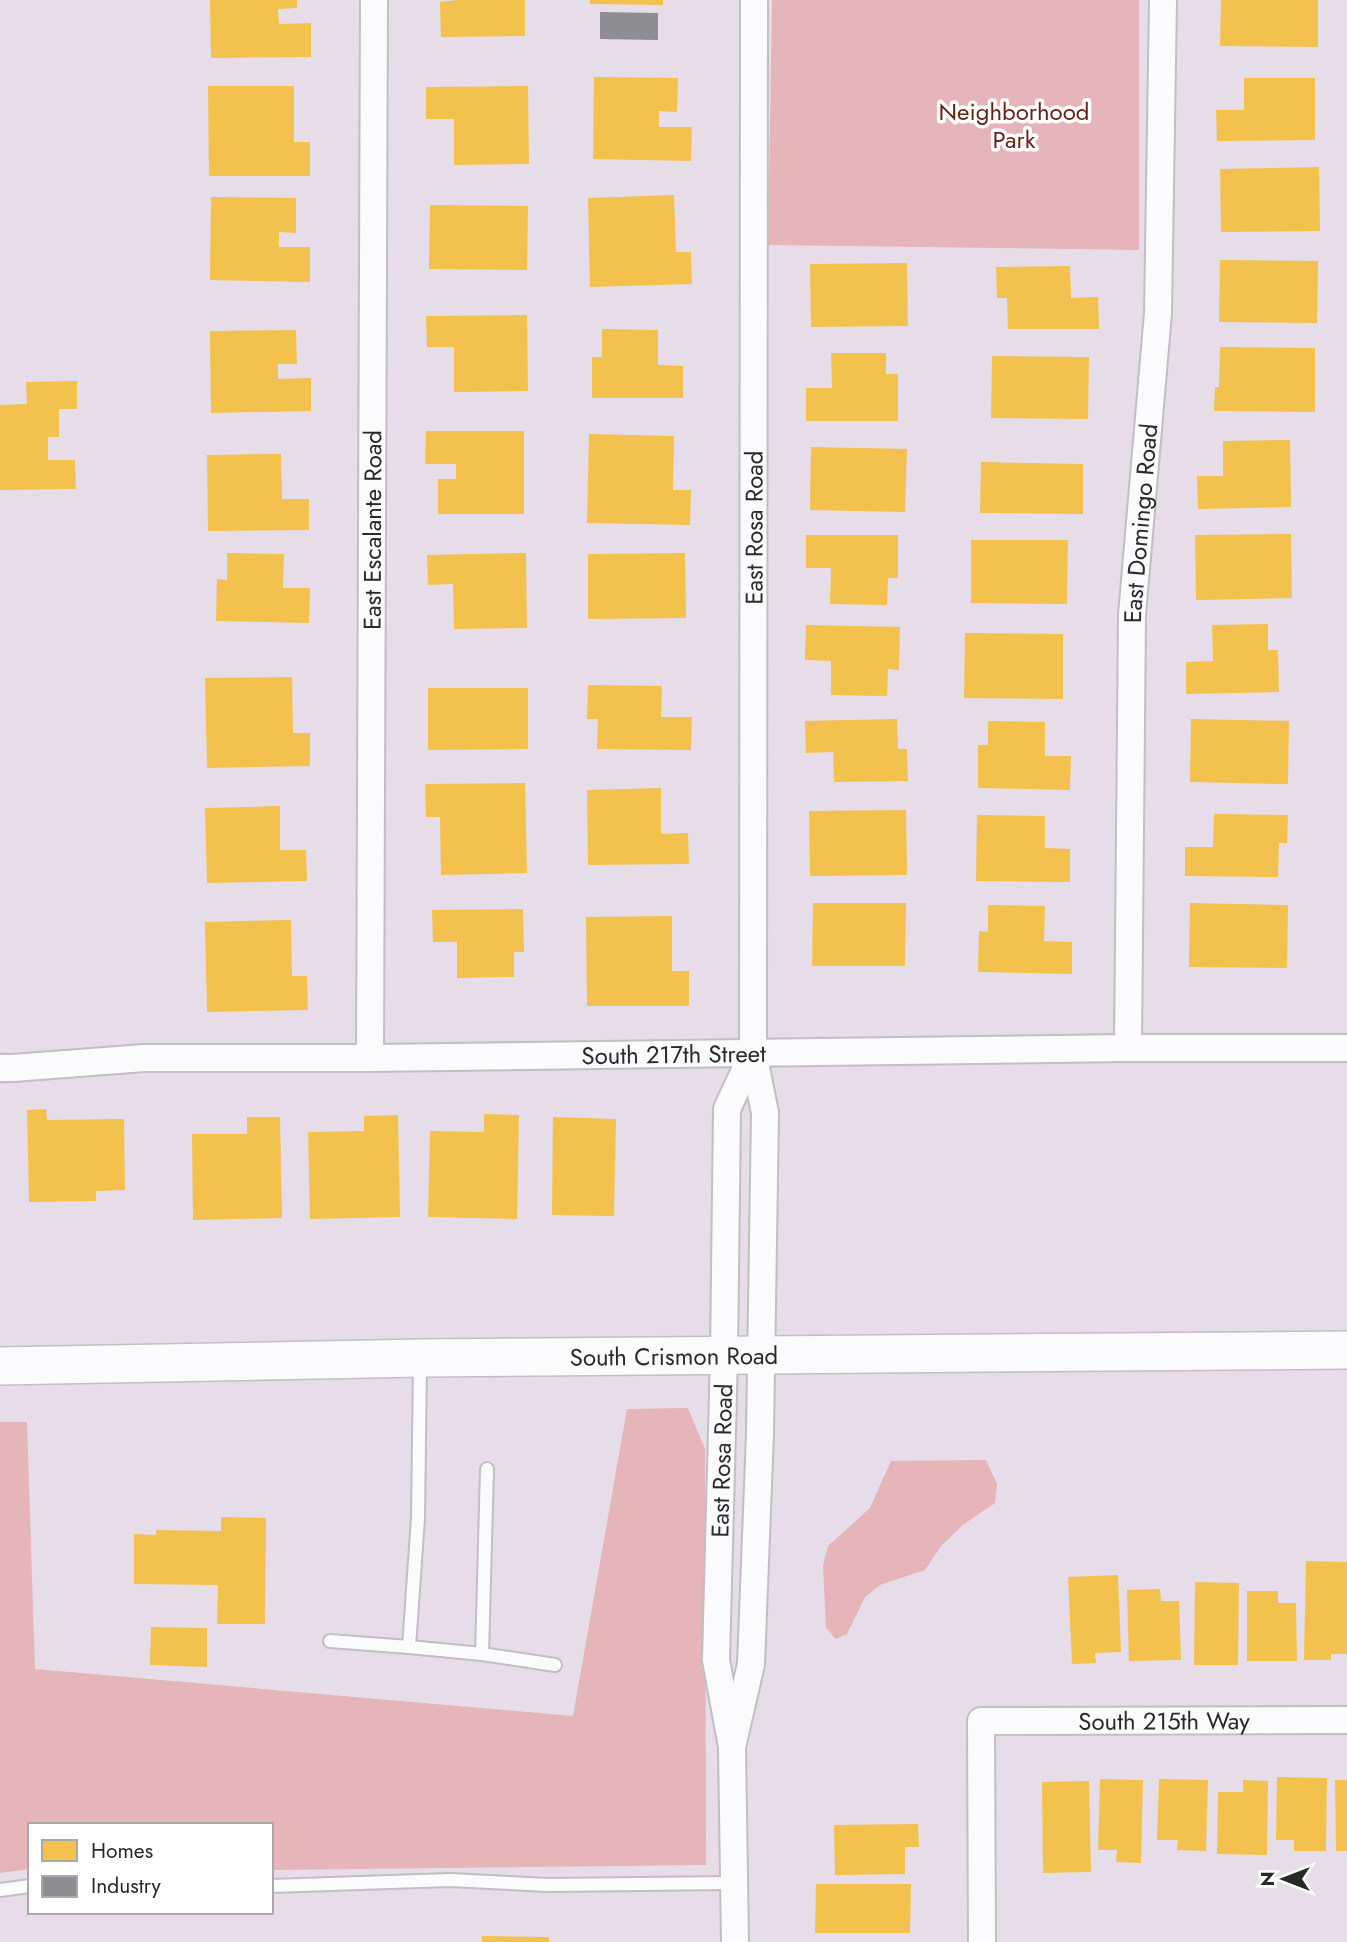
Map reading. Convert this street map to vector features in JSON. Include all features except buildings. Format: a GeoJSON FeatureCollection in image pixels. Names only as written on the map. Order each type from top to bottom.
{"type":"FeatureCollection","features":[{"type":"Feature","properties":{"kind":"street","name":"East Escalante Road"},"geometry":{"type":"LineString","coordinates":[[370,1058],[374,0]]}},
{"type":"Feature","properties":{"kind":"street","name":"East Rosa Road"},"geometry":{"type":"LineString","coordinates":[[732,1747],[751,1664],[760,1434],[765,1113],[753,1053],[754,0]]}},
{"type":"Feature","properties":{"kind":"street","name":"East Domingo Road"},"geometry":{"type":"LineString","coordinates":[[1128,1048],[1132,615],[1158,313],[1163,0]]}},
{"type":"Feature","properties":{"kind":"street","name":"South 217th Street"},"geometry":{"type":"LineString","coordinates":[[0,1068],[144,1058],[1347,1048]]}},
{"type":"Feature","properties":{"kind":"street","name":"East Rosa Road"},"geometry":{"type":"LineString","coordinates":[[735,1942],[732,1747],[716,1660],[727,1109],[753,1053]]}},
{"type":"Feature","properties":{"kind":"street","name":"South Crismon Road"},"geometry":{"type":"LineString","coordinates":[[0,1366],[421,1358],[1347,1350]]}},
{"type":"Feature","properties":{"kind":"street","name":"South 215th Way"},"geometry":{"type":"LineString","coordinates":[[982,1942],[981,1721],[1347,1720]]}},
{"type":"Feature","properties":{"kind":"lane"},"geometry":{"type":"LineString","coordinates":[[409,1647],[418,1518],[421,1358]]}},
{"type":"Feature","properties":{"kind":"lane"},"geometry":{"type":"LineString","coordinates":[[482,1654],[486,1469]]}},
{"type":"Feature","properties":{"kind":"lane"},"geometry":{"type":"LineString","coordinates":[[330,1641],[482,1654],[555,1665]]}},
{"type":"Feature","properties":{"kind":"lane"},"geometry":{"type":"LineString","coordinates":[[273,1886],[450,1880],[548,1885],[734,1883]]}},
{"type":"Feature","properties":{"kind":"lane"},"geometry":{"type":"LineString","coordinates":[[0,1890],[28,1886]]}},
{"type":"Feature","properties":{"kind":"green space","name":"Neighborhood Park"},"geometry":{"type":"Polygon","coordinates":[[[772,0],[1139,0],[1139,250],[768,245],[772,0]]]}},
{"type":"Feature","properties":{"kind":"green space"},"geometry":{"type":"Polygon","coordinates":[[[688,1408],[705,1449],[706,1865],[273,1870],[273,1823],[28,1823],[28,1869],[0,1873],[0,1422],[27,1422],[35,1669],[573,1716],[627,1409],[688,1408]]]}},
{"type":"Feature","properties":{"kind":"green space"},"geometry":{"type":"Polygon","coordinates":[[[986,1460],[997,1484],[995,1503],[964,1524],[941,1546],[925,1570],[880,1585],[865,1597],[847,1634],[836,1639],[826,1628],[823,1565],[828,1546],[870,1508],[891,1461],[986,1460]]]}}]}
